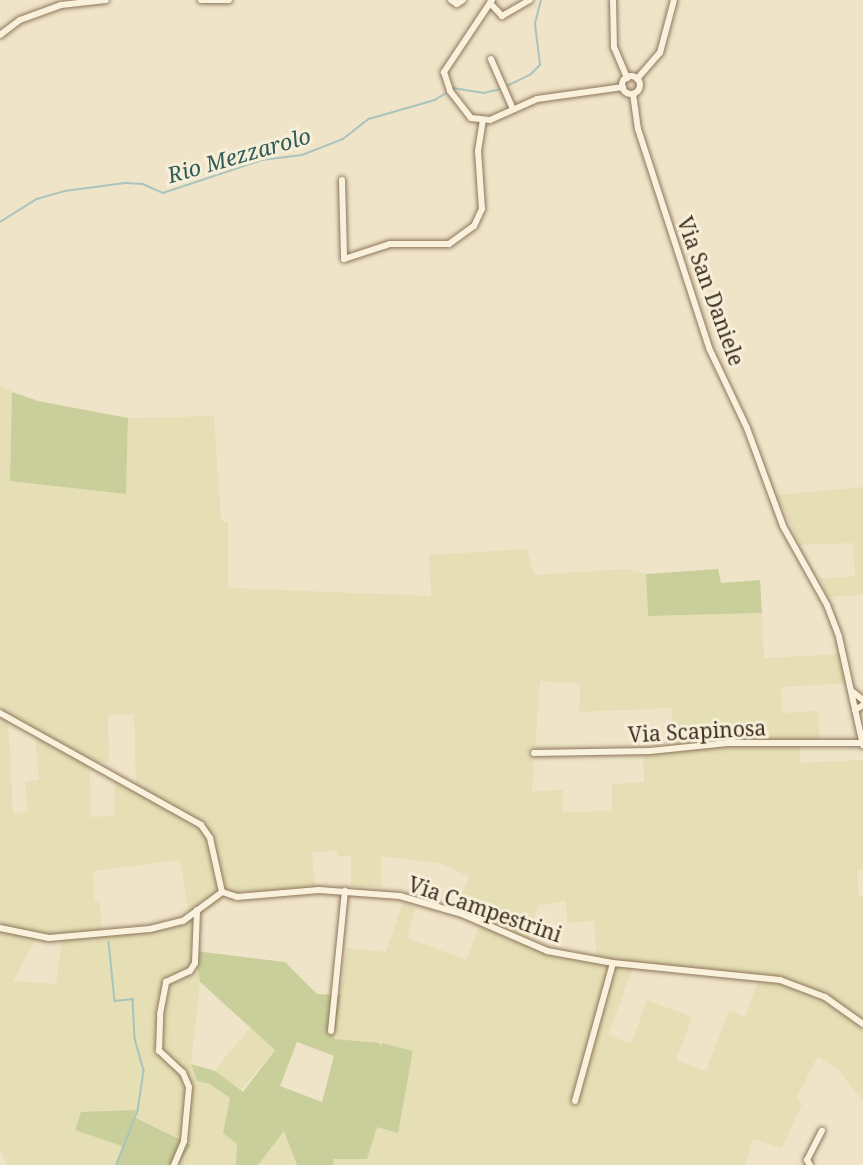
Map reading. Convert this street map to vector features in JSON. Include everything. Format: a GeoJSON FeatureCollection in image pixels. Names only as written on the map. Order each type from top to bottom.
{"type":"FeatureCollection","features":[{"type":"Feature","properties":{"kind":"street"},"geometry":{"type":"LineString","coordinates":[[0,35],[20,20],[50,9],[106,0]]}},
{"type":"Feature","properties":{"kind":"street"},"geometry":{"type":"LineString","coordinates":[[201,0],[229,0]]}},
{"type":"Feature","properties":{"kind":"street"},"geometry":{"type":"LineString","coordinates":[[451,0],[457,4],[463,0]]}},
{"type":"Feature","properties":{"kind":"street"},"geometry":{"type":"LineString","coordinates":[[530,0],[502,16],[491,2],[448,62],[443,75],[471,118],[483,120],[554,96],[623,87],[633,94],[640,86],[637,79]]}},
{"type":"Feature","properties":{"kind":"street"},"geometry":{"type":"LineString","coordinates":[[613,0],[614,47],[627,78],[623,87]]}},
{"type":"Feature","properties":{"kind":"street"},"geometry":{"type":"LineString","coordinates":[[637,79],[660,53],[674,0]]}},
{"type":"Feature","properties":{"kind":"street"},"geometry":{"type":"LineString","coordinates":[[491,58],[513,109]]}},
{"type":"Feature","properties":{"kind":"street"},"geometry":{"type":"LineString","coordinates":[[627,78],[637,79]]}},
{"type":"Feature","properties":{"kind":"street","name":"Via San Daniele"},"geometry":{"type":"LineString","coordinates":[[633,94],[638,129],[710,350],[747,428],[783,526],[835,626],[853,692],[862,742]]}},
{"type":"Feature","properties":{"kind":"street"},"geometry":{"type":"LineString","coordinates":[[342,180],[344,259],[390,244],[449,244],[474,225],[482,209],[478,151],[483,120]]}},
{"type":"Feature","properties":{"kind":"street"},"geometry":{"type":"LineString","coordinates":[[853,692],[863,703],[855,710],[863,714]]}},
{"type":"Feature","properties":{"kind":"street"},"geometry":{"type":"LineString","coordinates":[[0,712],[201,825],[210,838],[222,892],[176,924],[91,937],[38,938],[0,928]]}},
{"type":"Feature","properties":{"kind":"street"},"geometry":{"type":"LineString","coordinates":[[862,742],[863,728]]}},
{"type":"Feature","properties":{"kind":"street","name":"Via Scapinosa"},"geometry":{"type":"LineString","coordinates":[[534,753],[650,751],[728,743],[862,742]]}},
{"type":"Feature","properties":{"kind":"street"},"geometry":{"type":"LineString","coordinates":[[331,1031],[345,891]]}},
{"type":"Feature","properties":{"kind":"street","name":"Via Campestrini"},"geometry":{"type":"LineString","coordinates":[[222,892],[246,898],[345,891],[423,901],[482,922],[527,945],[613,963],[780,980],[825,997],[863,1024]]}},
{"type":"Feature","properties":{"kind":"street"},"geometry":{"type":"LineString","coordinates":[[174,1165],[184,1141],[189,1087],[183,1073],[159,1051],[161,1005],[166,982],[190,971],[195,963],[197,910]]}},
{"type":"Feature","properties":{"kind":"street"},"geometry":{"type":"LineString","coordinates":[[574,1101],[613,963]]}},
{"type":"Feature","properties":{"kind":"street"},"geometry":{"type":"LineString","coordinates":[[810,1165],[807,1160],[822,1131]]}},
{"type":"Feature","properties":{"kind":"shaded area"},"geometry":{"type":"Polygon","coordinates":[[[0,387],[9,390],[17,396],[12,393],[10,481],[126,494],[128,418],[214,416],[221,521],[228,522],[228,588],[431,596],[429,555],[527,549],[534,575],[626,569],[646,574],[648,616],[762,613],[764,658],[842,654],[847,683],[781,687],[782,713],[818,711],[820,739],[799,741],[800,763],[863,760],[863,869],[857,870],[859,896],[863,895],[863,1101],[838,1070],[818,1056],[797,1097],[802,1104],[782,1148],[753,1139],[745,1165],[333,1165],[333,1159],[377,1126],[398,1132],[413,1052],[382,1043],[382,1047],[334,1039],[347,948],[386,952],[403,902],[415,908],[408,938],[466,960],[479,927],[478,919],[455,908],[470,877],[440,863],[381,856],[381,887],[351,887],[351,856],[338,856],[336,850],[312,853],[315,888],[222,893],[222,901],[200,914],[200,982],[191,1064],[197,1081],[210,1084],[230,1098],[223,1133],[237,1144],[236,1165],[177,1165],[183,1142],[134,1117],[135,1110],[112,1112],[76,1130],[122,1146],[115,1165],[6,1165],[0,1148],[0,387]],[[540,681],[532,791],[563,790],[563,812],[612,811],[612,784],[644,782],[643,748],[674,746],[672,708],[579,712],[581,684],[540,681]],[[134,714],[108,715],[109,762],[89,763],[91,817],[114,816],[115,780],[136,788],[134,714]],[[8,717],[13,814],[28,811],[25,781],[39,780],[35,733],[8,717]],[[180,860],[93,871],[94,902],[99,901],[103,936],[190,920],[180,860]],[[566,901],[538,905],[528,943],[597,960],[594,921],[567,923],[566,901]],[[36,938],[13,981],[56,984],[62,939],[36,938]],[[634,965],[608,1035],[631,1044],[647,1000],[692,1017],[676,1060],[706,1071],[729,1011],[745,1017],[760,976],[634,965]]]}},
{"type":"Feature","properties":{"kind":"shaded area"},"geometry":{"type":"Polygon","coordinates":[[[863,487],[863,595],[828,597],[820,579],[855,576],[853,543],[800,545],[777,495],[863,487]]]}},
{"type":"Feature","properties":{"kind":"shaded area"},"geometry":{"type":"Polygon","coordinates":[[[250,1028],[275,1049],[240,1091],[215,1070],[250,1028]]]}},
{"type":"Feature","properties":{"kind":"shaded area"},"geometry":{"type":"Polygon","coordinates":[[[284,1131],[297,1165],[258,1165],[284,1131]]]}},
{"type":"Feature","properties":{"kind":"green space"},"geometry":{"type":"Polygon","coordinates":[[[12,392],[38,401],[128,418],[126,494],[10,481],[12,392]]]}},
{"type":"Feature","properties":{"kind":"green space"},"geometry":{"type":"Polygon","coordinates":[[[718,569],[721,583],[760,580],[762,613],[648,616],[646,574],[718,569]]]}},
{"type":"Feature","properties":{"kind":"green space"},"geometry":{"type":"Polygon","coordinates":[[[195,951],[285,962],[317,994],[341,995],[334,1039],[379,1043],[381,1047],[382,1043],[413,1051],[398,1133],[377,1127],[367,1159],[334,1159],[333,1165],[297,1165],[284,1131],[258,1165],[236,1165],[237,1144],[223,1133],[230,1098],[210,1084],[197,1081],[191,1064],[215,1071],[243,1092],[275,1050],[200,982],[195,951]],[[297,1042],[280,1086],[322,1102],[334,1056],[297,1042]]]}},
{"type":"Feature","properties":{"kind":"green space"},"geometry":{"type":"Polygon","coordinates":[[[136,1110],[134,1117],[191,1145],[177,1165],[115,1165],[122,1146],[75,1130],[81,1112],[136,1110]]]}},
{"type":"Feature","properties":{"kind":"waterway","name":"Rio Mezzarolo"},"geometry":{"type":"LineString","coordinates":[[507,86],[530,75],[540,65],[535,24],[541,0]]}},
{"type":"Feature","properties":{"kind":"waterway","name":"Rio Mezzarolo"},"geometry":{"type":"LineString","coordinates":[[453,88],[484,93],[501,89]]}},
{"type":"Feature","properties":{"kind":"waterway","name":"Rio Mezzarolo"},"geometry":{"type":"LineString","coordinates":[[0,222],[37,199],[65,191],[126,183],[143,184],[163,193],[262,160],[302,155],[343,139],[369,119],[435,100],[448,92]]}},
{"type":"Feature","properties":{"kind":"waterway"},"geometry":{"type":"LineString","coordinates":[[109,942],[115,1001],[133,999],[135,1039],[144,1071],[138,1111],[117,1165]]}}]}
